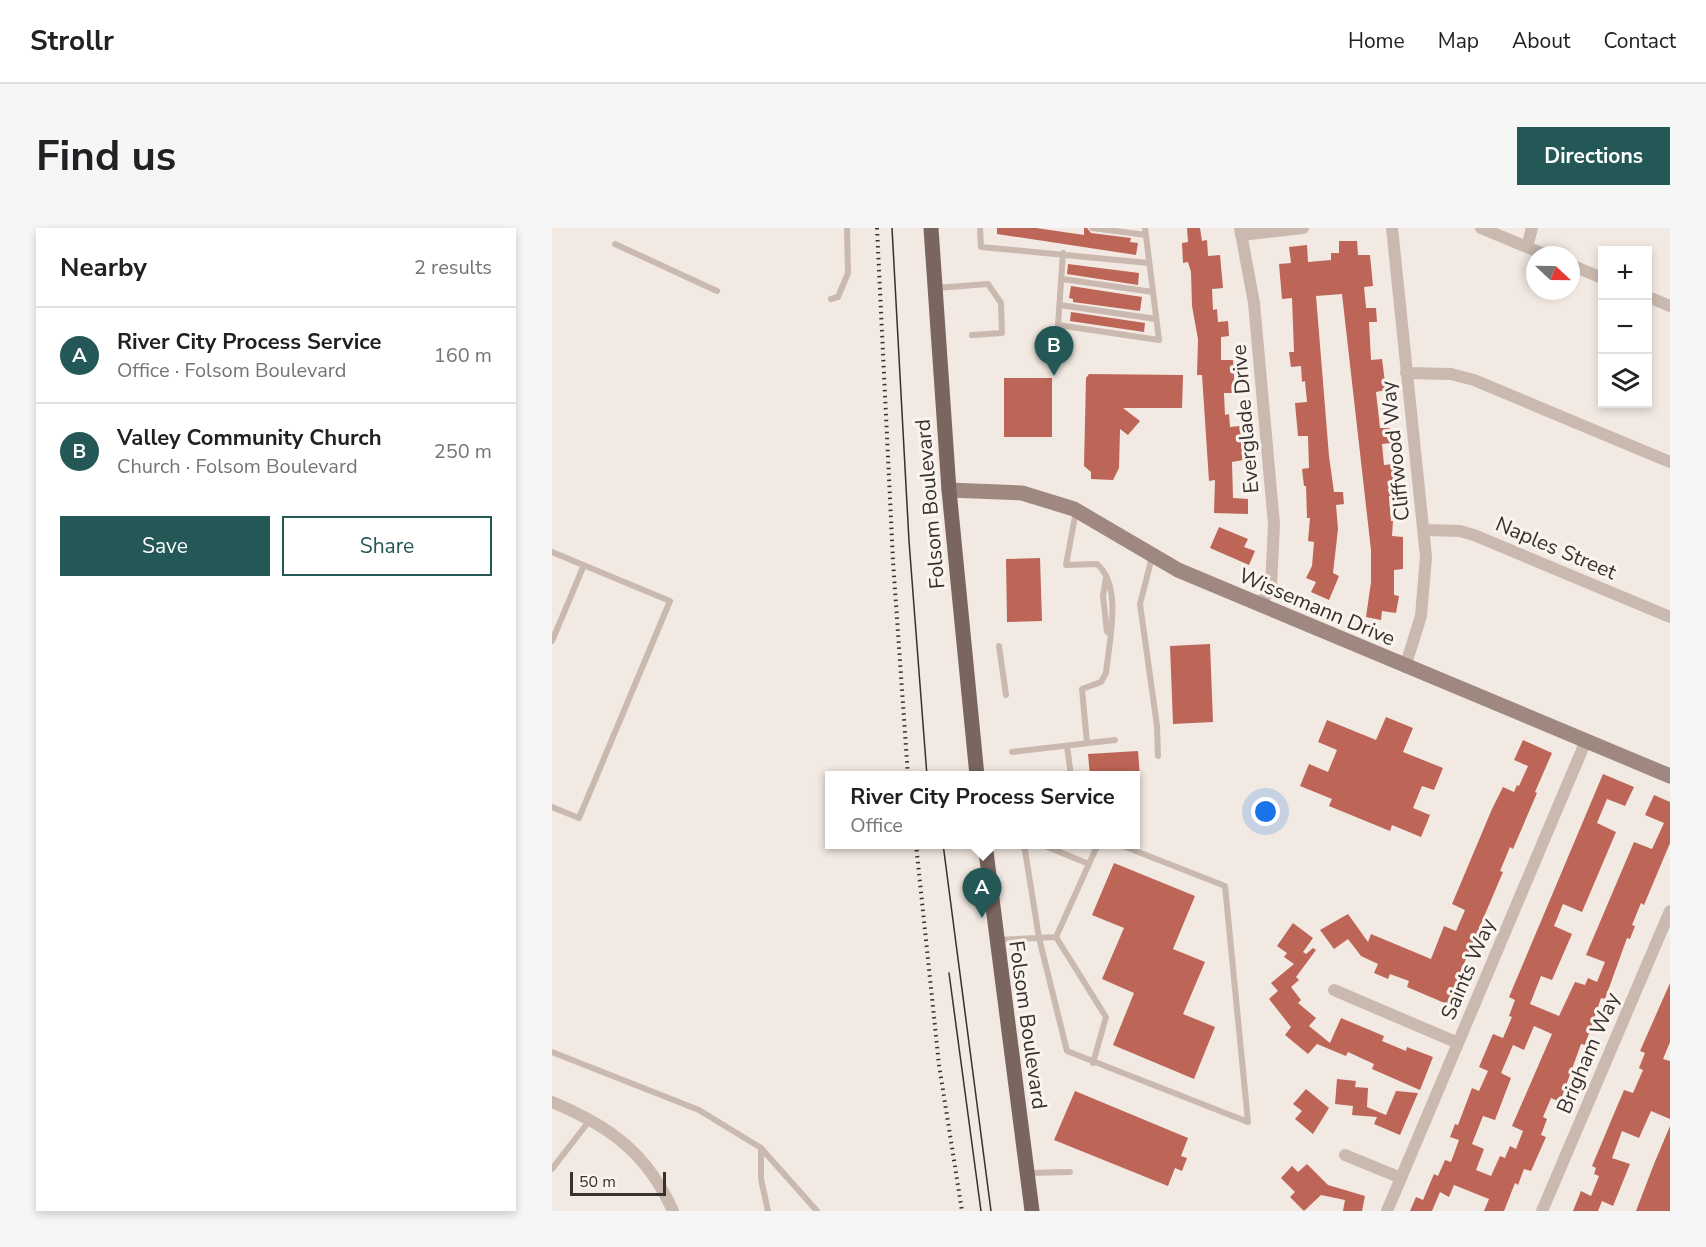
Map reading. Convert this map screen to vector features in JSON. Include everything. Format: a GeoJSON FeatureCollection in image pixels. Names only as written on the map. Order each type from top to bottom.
{"type":"FeatureCollection","features":[{"type":"Feature","properties":{"kind":"main road","name":"Folsom Boulevard"},"geometry":{"type":"LineString","coordinates":[[932,228],[949,490],[977,771]]}},
{"type":"Feature","properties":{"kind":"main road","name":"Folsom Boulevard"},"geometry":{"type":"LineString","coordinates":[[986,849],[1032,1211]]}},
{"type":"Feature","properties":{"kind":"street"},"geometry":{"type":"LineString","coordinates":[[1241,232],[1303,228]]}},
{"type":"Feature","properties":{"kind":"street","name":"Cliffwood Way"},"geometry":{"type":"LineString","coordinates":[[1392,228],[1426,557],[1422,605],[1405,666]]}},
{"type":"Feature","properties":{"kind":"street"},"geometry":{"type":"LineString","coordinates":[[1481,228],[1526,247]]}},
{"type":"Feature","properties":{"kind":"street"},"geometry":{"type":"LineString","coordinates":[[1527,246],[1532,228]]}},
{"type":"Feature","properties":{"kind":"street","name":"Everglade Drive"},"geometry":{"type":"LineString","coordinates":[[1241,232],[1254,303],[1274,524],[1271,587],[1260,605]]}},
{"type":"Feature","properties":{"kind":"street"},"geometry":{"type":"LineString","coordinates":[[1580,269],[1598,276]]}},
{"type":"Feature","properties":{"kind":"street"},"geometry":{"type":"LineString","coordinates":[[1652,299],[1670,306]]}},
{"type":"Feature","properties":{"kind":"street"},"geometry":{"type":"LineString","coordinates":[[1406,373],[1440,373],[1474,380],[1670,462]]}},
{"type":"Feature","properties":{"kind":"street","name":"Wissemann Drive"},"geometry":{"type":"LineString","coordinates":[[949,490],[1022,493],[1076,510],[1152,556],[1260,605],[1585,743],[1670,776]]}},
{"type":"Feature","properties":{"kind":"street","name":"Naples Street"},"geometry":{"type":"LineString","coordinates":[[1424,530],[1460,531],[1474,535],[1670,617]]}},
{"type":"Feature","properties":{"kind":"street","name":"Saints Way"},"geometry":{"type":"LineString","coordinates":[[1387,1211],[1585,743]]}},
{"type":"Feature","properties":{"kind":"street","name":"Brigham Way"},"geometry":{"type":"LineString","coordinates":[[1542,1211],[1670,911]]}},
{"type":"Feature","properties":{"kind":"street"},"geometry":{"type":"LineString","coordinates":[[1334,990],[1458,1043]]}},
{"type":"Feature","properties":{"kind":"street"},"geometry":{"type":"LineString","coordinates":[[552,1102],[590,1120],[634,1150],[663,1189],[673,1211]]}},
{"type":"Feature","properties":{"kind":"street"},"geometry":{"type":"LineString","coordinates":[[1345,1155],[1401,1178]]}},
{"type":"Feature","properties":{"kind":"lane"},"geometry":{"type":"LineString","coordinates":[[831,299],[838,297],[848,273],[847,228]]}},
{"type":"Feature","properties":{"kind":"lane"},"geometry":{"type":"LineString","coordinates":[[980,228],[981,247],[1063,253],[1149,263]]}},
{"type":"Feature","properties":{"kind":"lane"},"geometry":{"type":"LineString","coordinates":[[1063,253],[1058,325],[1159,340],[1145,232],[1092,228]]}},
{"type":"Feature","properties":{"kind":"lane"},"geometry":{"type":"LineString","coordinates":[[615,244],[717,291]]}},
{"type":"Feature","properties":{"kind":"lane"},"geometry":{"type":"LineString","coordinates":[[1062,279],[1153,292]]}},
{"type":"Feature","properties":{"kind":"lane"},"geometry":{"type":"LineString","coordinates":[[935,288],[988,284],[1001,303],[1002,333],[972,335]]}},
{"type":"Feature","properties":{"kind":"lane"},"geometry":{"type":"LineString","coordinates":[[1060,305],[1156,319]]}},
{"type":"Feature","properties":{"kind":"lane"},"geometry":{"type":"LineString","coordinates":[[1076,510],[1066,565],[1097,564],[1107,573],[1112,598],[1106,673],[1101,682],[1082,689],[1087,743]]}},
{"type":"Feature","properties":{"kind":"lane"},"geometry":{"type":"LineString","coordinates":[[552,552],[670,601],[579,818],[552,807]]}},
{"type":"Feature","properties":{"kind":"lane"},"geometry":{"type":"LineString","coordinates":[[1152,556],[1140,604],[1157,726],[1158,756]]}},
{"type":"Feature","properties":{"kind":"lane"},"geometry":{"type":"LineString","coordinates":[[552,641],[584,565]]}},
{"type":"Feature","properties":{"kind":"lane"},"geometry":{"type":"LineString","coordinates":[[999,646],[1006,695]]}},
{"type":"Feature","properties":{"kind":"lane"},"geometry":{"type":"LineString","coordinates":[[1012,752],[1115,740]]}},
{"type":"Feature","properties":{"kind":"lane"},"geometry":{"type":"LineString","coordinates":[[1067,746],[1070,771]]}},
{"type":"Feature","properties":{"kind":"lane"},"geometry":{"type":"LineString","coordinates":[[1025,849],[1039,938],[1067,1051],[1248,1122],[1225,886],[1131,849]]}},
{"type":"Feature","properties":{"kind":"lane"},"geometry":{"type":"LineString","coordinates":[[1052,849],[1089,864]]}},
{"type":"Feature","properties":{"kind":"lane"},"geometry":{"type":"LineString","coordinates":[[1056,937],[1096,849]]}},
{"type":"Feature","properties":{"kind":"lane"},"geometry":{"type":"LineString","coordinates":[[996,940],[1056,937]]}},
{"type":"Feature","properties":{"kind":"lane"},"geometry":{"type":"LineString","coordinates":[[1056,937],[1106,1017],[1093,1063]]}},
{"type":"Feature","properties":{"kind":"lane"},"geometry":{"type":"LineString","coordinates":[[552,1052],[699,1110],[761,1148],[818,1211]]}},
{"type":"Feature","properties":{"kind":"lane"},"geometry":{"type":"LineString","coordinates":[[552,1169],[590,1120]]}},
{"type":"Feature","properties":{"kind":"lane"},"geometry":{"type":"LineString","coordinates":[[761,1148],[761,1179],[768,1211]]}},
{"type":"Feature","properties":{"kind":"lane"},"geometry":{"type":"LineString","coordinates":[[1028,1173],[1070,1172]]}},
{"type":"Feature","properties":{"kind":"building"},"geometry":{"type":"Polygon","coordinates":[[[997,228],[1036,228],[1084,235],[1084,228],[1087,228],[1091,233],[1131,238],[1130,242],[1138,243],[1136,255],[997,234],[997,228]]]}},
{"type":"Feature","properties":{"kind":"building"},"geometry":{"type":"Polygon","coordinates":[[[1187,228],[1200,228],[1202,241],[1207,240],[1208,256],[1220,255],[1223,288],[1212,289],[1213,310],[1217,309],[1218,322],[1228,321],[1229,336],[1221,337],[1221,360],[1233,360],[1235,393],[1224,393],[1225,415],[1229,414],[1230,427],[1240,426],[1243,460],[1232,462],[1233,498],[1248,499],[1248,514],[1214,513],[1215,480],[1209,481],[1202,375],[1197,375],[1198,339],[1192,306],[1191,272],[1188,262],[1183,263],[1182,243],[1188,242],[1187,228]]]}},
{"type":"Feature","properties":{"kind":"building"},"geometry":{"type":"Polygon","coordinates":[[[1339,241],[1357,241],[1358,255],[1370,255],[1373,286],[1364,287],[1366,308],[1376,308],[1377,322],[1369,322],[1371,360],[1382,359],[1386,390],[1376,392],[1380,428],[1390,428],[1391,443],[1382,444],[1384,465],[1393,464],[1396,481],[1397,496],[1389,496],[1391,521],[1393,521],[1392,536],[1403,537],[1403,569],[1394,570],[1394,595],[1399,596],[1396,613],[1382,611],[1381,620],[1366,617],[1371,582],[1371,550],[1342,294],[1316,296],[1329,456],[1334,492],[1343,492],[1344,504],[1336,505],[1338,529],[1333,573],[1339,576],[1329,600],[1311,592],[1316,582],[1306,578],[1312,566],[1314,542],[1308,541],[1310,518],[1307,518],[1306,486],[1304,486],[1302,469],[1309,468],[1308,436],[1298,436],[1295,403],[1307,402],[1301,366],[1291,367],[1289,352],[1294,352],[1292,298],[1282,299],[1279,264],[1291,263],[1289,247],[1307,245],[1308,262],[1331,260],[1331,253],[1339,253],[1339,241]]]}},
{"type":"Feature","properties":{"kind":"building"},"geometry":{"type":"Polygon","coordinates":[[[1068,264],[1139,273],[1138,285],[1067,274],[1068,264]]]}},
{"type":"Feature","properties":{"kind":"building"},"geometry":{"type":"Polygon","coordinates":[[[1071,286],[1142,297],[1140,311],[1073,302],[1073,299],[1069,298],[1071,286]]]}},
{"type":"Feature","properties":{"kind":"building"},"geometry":{"type":"Polygon","coordinates":[[[1071,312],[1145,323],[1144,332],[1070,321],[1071,312]]]}},
{"type":"Feature","properties":{"kind":"building"},"geometry":{"type":"Polygon","coordinates":[[[1089,374],[1183,375],[1182,408],[1123,408],[1140,421],[1128,435],[1120,429],[1119,468],[1113,480],[1091,479],[1091,472],[1084,466],[1086,378],[1089,374]]]}},
{"type":"Feature","properties":{"kind":"building"},"geometry":{"type":"Polygon","coordinates":[[[1004,378],[1052,378],[1052,437],[1004,437],[1004,378]]]}},
{"type":"Feature","properties":{"kind":"building"},"geometry":{"type":"Polygon","coordinates":[[[1219,527],[1248,539],[1244,547],[1255,551],[1249,565],[1210,548],[1219,527]]]}},
{"type":"Feature","properties":{"kind":"building"},"geometry":{"type":"Polygon","coordinates":[[[1040,558],[1042,621],[1007,622],[1006,559],[1040,558]]]}},
{"type":"Feature","properties":{"kind":"building"},"geometry":{"type":"Polygon","coordinates":[[[1210,644],[1213,722],[1173,724],[1170,646],[1210,644]]]}},
{"type":"Feature","properties":{"kind":"building"},"geometry":{"type":"Polygon","coordinates":[[[1386,717],[1413,728],[1403,752],[1443,768],[1434,790],[1422,786],[1413,808],[1430,815],[1421,837],[1392,825],[1390,831],[1329,806],[1332,799],[1300,786],[1309,764],[1328,772],[1337,750],[1318,742],[1327,720],[1376,740],[1386,717]]]}},
{"type":"Feature","properties":{"kind":"building"},"geometry":{"type":"Polygon","coordinates":[[[1523,740],[1552,753],[1513,849],[1510,847],[1500,871],[1503,872],[1460,973],[1468,976],[1454,1007],[1407,987],[1409,981],[1390,974],[1388,979],[1374,973],[1378,964],[1361,956],[1348,939],[1334,949],[1320,930],[1348,914],[1368,942],[1371,934],[1431,959],[1444,926],[1456,931],[1465,910],[1452,904],[1503,787],[1514,792],[1528,766],[1514,760],[1523,740]]]}},
{"type":"Feature","properties":{"kind":"building"},"geometry":{"type":"Polygon","coordinates":[[[1138,751],[1140,771],[1090,771],[1088,754],[1138,751]]]}},
{"type":"Feature","properties":{"kind":"building"},"geometry":{"type":"Polygon","coordinates":[[[1603,774],[1634,787],[1625,806],[1607,799],[1597,823],[1616,832],[1582,912],[1563,904],[1554,926],[1572,934],[1552,980],[1541,976],[1530,1004],[1559,1016],[1575,982],[1585,985],[1588,978],[1597,982],[1605,962],[1586,955],[1634,842],[1652,849],[1664,823],[1645,815],[1654,795],[1670,802],[1670,843],[1644,905],[1641,903],[1632,925],[1635,926],[1630,939],[1627,938],[1605,999],[1601,998],[1585,1045],[1581,1044],[1560,1102],[1551,1098],[1543,1117],[1547,1119],[1541,1135],[1546,1137],[1531,1171],[1524,1169],[1518,1185],[1515,1183],[1504,1211],[1484,1211],[1489,1199],[1454,1185],[1449,1197],[1440,1192],[1432,1211],[1410,1211],[1416,1197],[1423,1200],[1434,1174],[1438,1176],[1445,1160],[1451,1162],[1459,1140],[1450,1137],[1455,1124],[1458,1125],[1472,1088],[1479,1091],[1488,1071],[1479,1067],[1493,1034],[1503,1038],[1512,1017],[1509,1016],[1515,1000],[1509,997],[1603,774]],[[1534,1026],[1524,1050],[1513,1045],[1501,1073],[1511,1078],[1495,1120],[1483,1116],[1472,1144],[1484,1149],[1476,1170],[1491,1176],[1500,1156],[1505,1158],[1510,1146],[1516,1149],[1523,1131],[1512,1126],[1552,1034],[1534,1026]]]}},
{"type":"Feature","properties":{"kind":"building"},"geometry":{"type":"Polygon","coordinates":[[[1114,863],[1195,896],[1173,949],[1205,962],[1183,1014],[1215,1027],[1194,1079],[1113,1045],[1134,993],[1102,979],[1124,928],[1092,915],[1114,863]]]}},
{"type":"Feature","properties":{"kind":"building"},"geometry":{"type":"Polygon","coordinates":[[[1293,923],[1313,938],[1303,952],[1306,954],[1313,948],[1316,950],[1296,977],[1299,980],[1291,987],[1301,1000],[1298,1003],[1316,1018],[1309,1026],[1330,1043],[1341,1018],[1384,1036],[1382,1041],[1406,1051],[1407,1047],[1433,1057],[1420,1090],[1372,1069],[1374,1064],[1348,1052],[1346,1056],[1317,1044],[1308,1054],[1285,1035],[1291,1027],[1269,999],[1278,991],[1271,983],[1294,964],[1284,957],[1287,953],[1277,946],[1293,923]]]}},
{"type":"Feature","properties":{"kind":"building"},"geometry":{"type":"Polygon","coordinates":[[[1670,983],[1670,1042],[1663,1059],[1670,1061],[1670,1119],[1651,1111],[1639,1138],[1622,1131],[1612,1158],[1630,1164],[1613,1206],[1602,1201],[1598,1211],[1573,1211],[1581,1191],[1591,1196],[1599,1176],[1594,1174],[1596,1168],[1592,1166],[1624,1090],[1633,1093],[1643,1070],[1639,1068],[1645,1053],[1640,1051],[1670,983]]]}},
{"type":"Feature","properties":{"kind":"building"},"geometry":{"type":"Polygon","coordinates":[[[1337,1079],[1356,1081],[1355,1087],[1368,1088],[1367,1107],[1386,1115],[1396,1091],[1418,1093],[1400,1135],[1374,1124],[1377,1117],[1352,1115],[1353,1106],[1335,1104],[1337,1079]]]}},
{"type":"Feature","properties":{"kind":"building"},"geometry":{"type":"Polygon","coordinates":[[[1306,1089],[1329,1108],[1313,1134],[1295,1119],[1302,1111],[1293,1104],[1306,1089]]]}},
{"type":"Feature","properties":{"kind":"building"},"geometry":{"type":"Polygon","coordinates":[[[1075,1091],[1188,1138],[1181,1156],[1187,1158],[1182,1171],[1175,1168],[1168,1186],[1054,1140],[1075,1091]]]}},
{"type":"Feature","properties":{"kind":"building"},"geometry":{"type":"Polygon","coordinates":[[[1670,1126],[1670,1211],[1636,1211],[1654,1164],[1670,1126]]]}},
{"type":"Feature","properties":{"kind":"building"},"geometry":{"type":"Polygon","coordinates":[[[1307,1164],[1328,1185],[1365,1196],[1362,1211],[1343,1211],[1345,1200],[1321,1195],[1304,1211],[1290,1197],[1295,1192],[1281,1178],[1292,1166],[1298,1172],[1307,1164]]]}},
{"type":"Feature","properties":{"kind":"tram line"},"geometry":{"type":"LineString","coordinates":[[892,228],[909,541],[927,771]]}},
{"type":"Feature","properties":{"kind":"tram line"},"geometry":{"type":"LineString","coordinates":[[944,849],[991,1211]]}},
{"type":"Feature","properties":{"kind":"tram line"},"geometry":{"type":"LineString","coordinates":[[949,973],[981,1211]]}},
{"type":"Feature","properties":{"kind":"railway"},"geometry":{"type":"LineString","coordinates":[[877,228],[893,561],[908,771]]}},
{"type":"Feature","properties":{"kind":"railway"},"geometry":{"type":"LineString","coordinates":[[917,849],[939,1065],[962,1211]]}},
{"type":"Feature","properties":{"kind":"place","name":"Valley Community Church"},"geometry":{"type":"Point","coordinates":[1054,376]}},
{"type":"Feature","properties":{"kind":"place","name":"River City Process Service"},"geometry":{"type":"Point","coordinates":[982,918]}}]}
